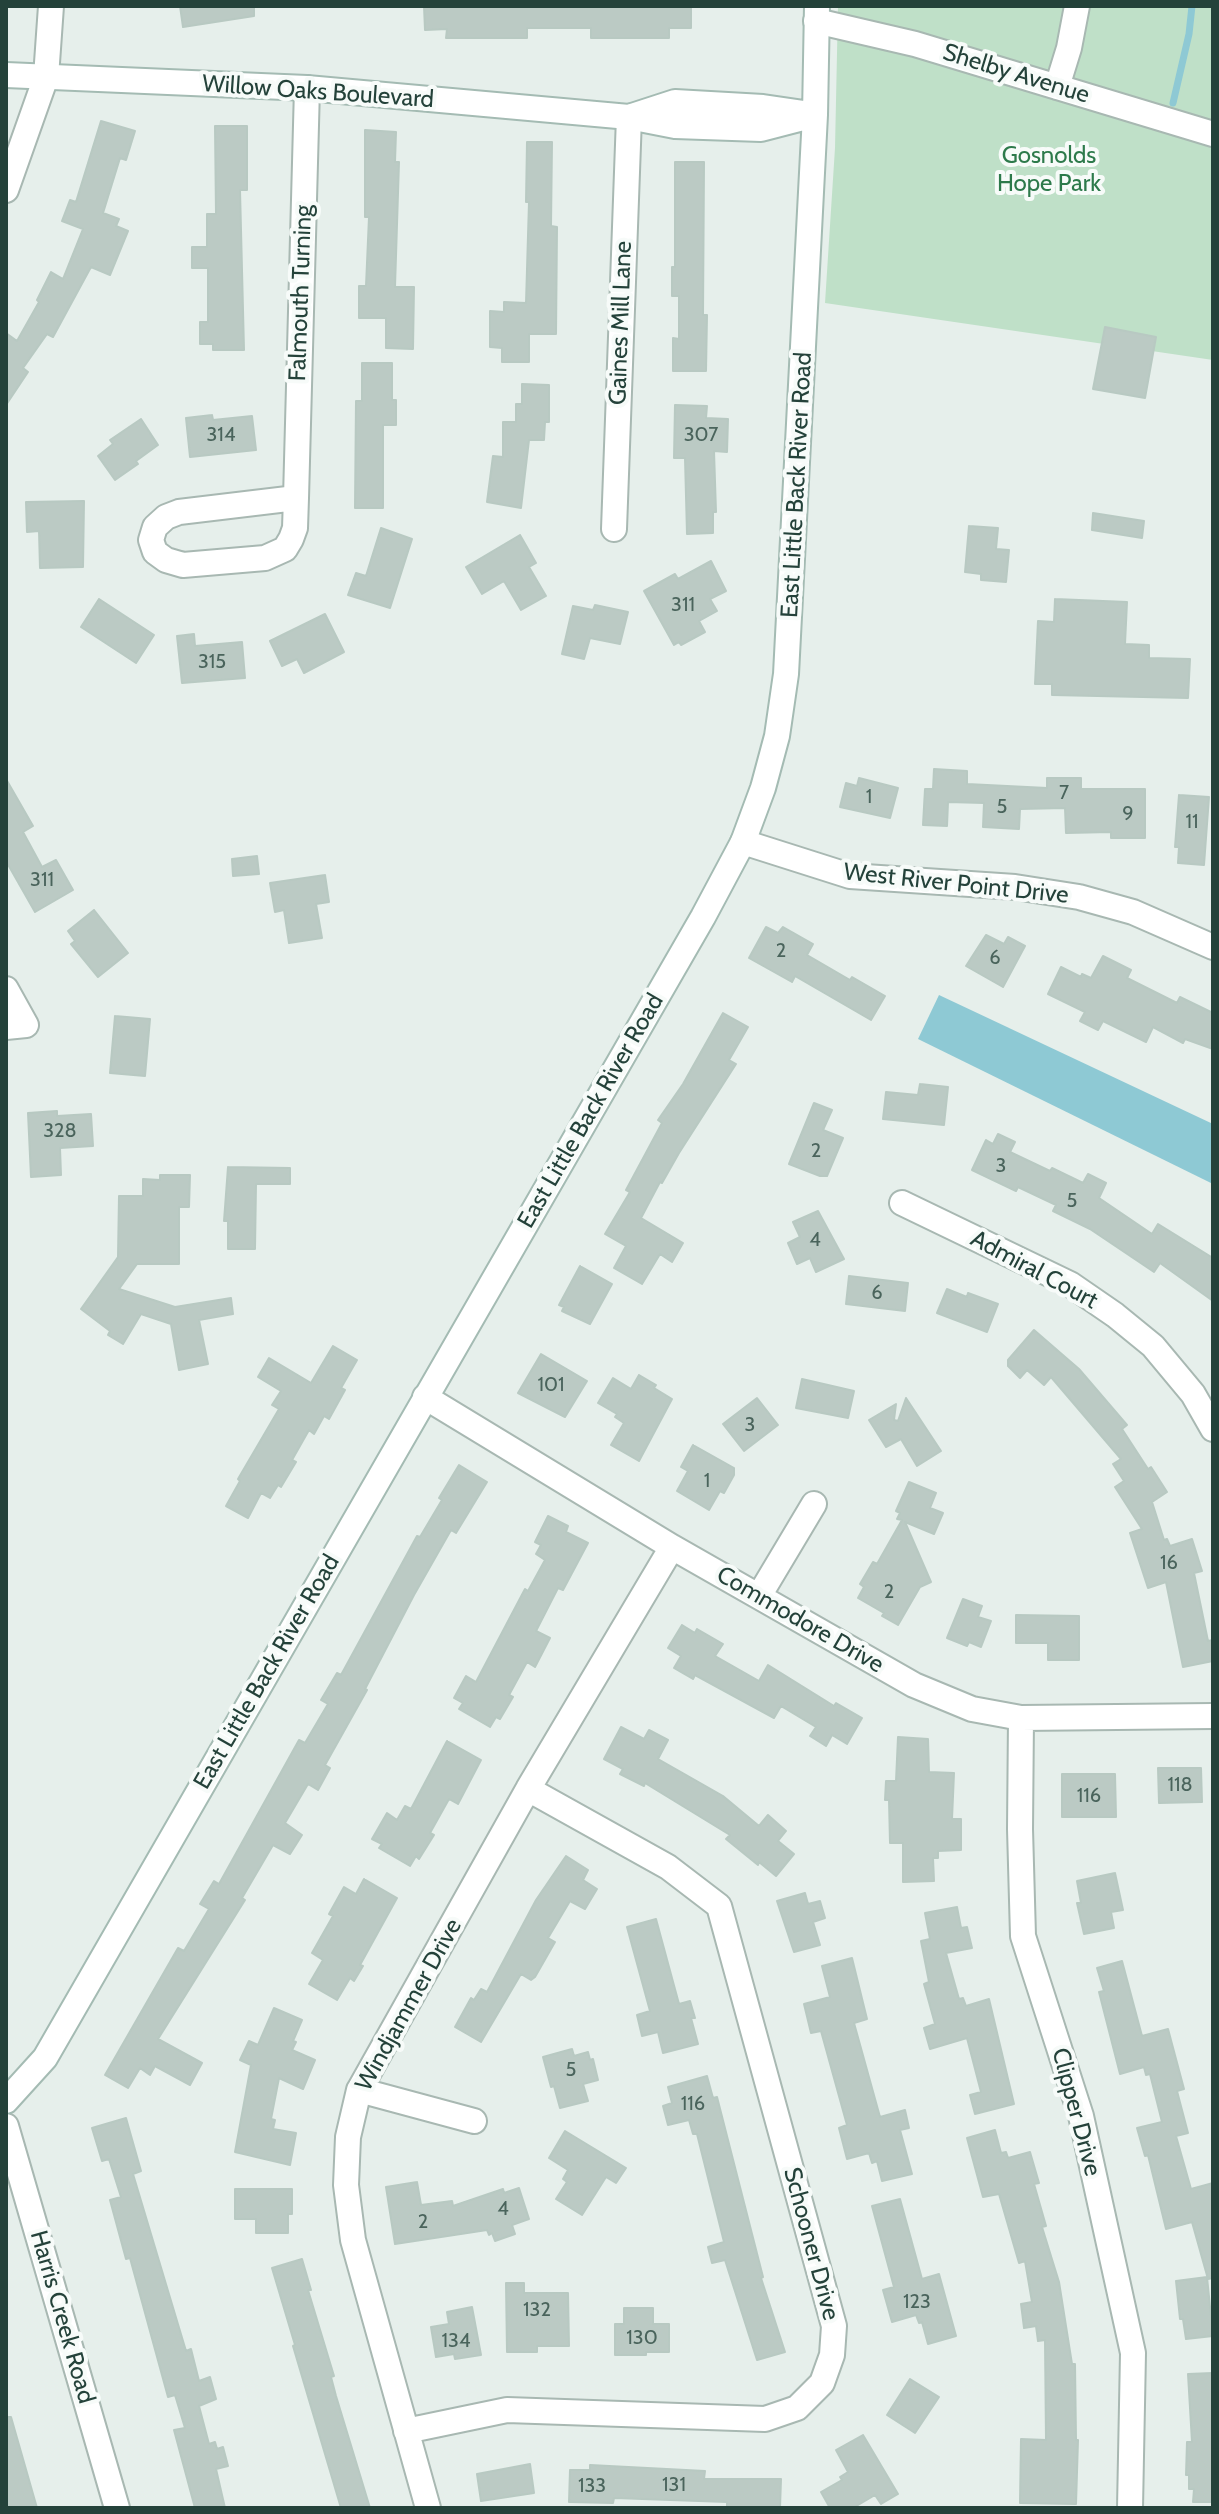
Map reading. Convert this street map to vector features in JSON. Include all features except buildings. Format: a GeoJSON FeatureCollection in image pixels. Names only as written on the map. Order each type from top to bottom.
{"type":"FeatureCollection","features":[{"type":"Feature","properties":{"kind":"street"},"geometry":{"type":"LineString","coordinates":[[6,190],[46,77],[51,6]]}},
{"type":"Feature","properties":{"kind":"street"},"geometry":{"type":"LineString","coordinates":[[1057,87],[1077,6]]}},
{"type":"Feature","properties":{"kind":"street","name":"Shelby Avenue"},"geometry":{"type":"LineString","coordinates":[[816,13],[1213,134]]}},
{"type":"Feature","properties":{"kind":"street","name":"East Little Back River Road"},"geometry":{"type":"LineString","coordinates":[[6,2101],[45,2058],[703,917],[743,842],[763,788],[777,736],[786,674],[815,115],[816,13]]}},
{"type":"Feature","properties":{"kind":"street","name":"Willow Oaks Boulevard"},"geometry":{"type":"LineString","coordinates":[[6,75],[307,88],[629,117],[675,126],[761,129],[815,115]]}},
{"type":"Feature","properties":{"kind":"street","name":"Falmouth Turning"},"geometry":{"type":"LineString","coordinates":[[296,498],[179,512],[166,517],[155,527],[151,540],[155,552],[166,560],[183,565],[265,558],[285,549],[295,528],[296,498],[307,88]]}},
{"type":"Feature","properties":{"kind":"street","name":"Gaines Mill Lane"},"geometry":{"type":"LineString","coordinates":[[614,529],[629,117]]}},
{"type":"Feature","properties":{"kind":"street","name":"West River Point Drive"},"geometry":{"type":"LineString","coordinates":[[743,842],[850,876],[1015,887],[1079,897],[1133,912],[1213,947]]}},
{"type":"Feature","properties":{"kind":"street"},"geometry":{"type":"LineString","coordinates":[[6,989],[16,1026]]}},
{"type":"Feature","properties":{"kind":"street","name":"Admiral Court"},"geometry":{"type":"LineString","coordinates":[[902,1203],[1070,1284],[1115,1315],[1153,1346],[1193,1394],[1213,1429]]}},
{"type":"Feature","properties":{"kind":"street","name":"Commodore Drive"},"geometry":{"type":"LineString","coordinates":[[425,1397],[672,1547],[914,1685],[972,1709],[1021,1718],[1213,1716]]}},
{"type":"Feature","properties":{"kind":"street"},"geometry":{"type":"LineString","coordinates":[[759,1596],[814,1504]]}},
{"type":"Feature","properties":{"kind":"street","name":"Windjammer Drive"},"geometry":{"type":"LineString","coordinates":[[428,2508],[353,2240],[346,2185],[348,2137],[359,2090],[528,1789],[672,1547]]}},
{"type":"Feature","properties":{"kind":"street","name":"Clipper Drive"},"geometry":{"type":"LineString","coordinates":[[1021,1718],[1023,1936],[1081,2116],[1133,2353],[1130,2508]]}},
{"type":"Feature","properties":{"kind":"street","name":"Schooner Drive"},"geometry":{"type":"LineString","coordinates":[[406,2431],[507,2410],[765,2419],[797,2408],[822,2383],[832,2355],[834,2326],[719,1906],[668,1867],[528,1789]]}},
{"type":"Feature","properties":{"kind":"street"},"geometry":{"type":"LineString","coordinates":[[359,2090],[474,2121]]}},
{"type":"Feature","properties":{"kind":"street","name":"Harris Creek Road"},"geometry":{"type":"LineString","coordinates":[[6,2126],[117,2508]]}},
{"type":"Feature","properties":{"kind":"green space","name":"Gosnolds Hope Park"},"geometry":{"type":"Polygon","coordinates":[[[838,6],[1213,6],[1213,360],[825,303],[835,148],[838,6]]]}},
{"type":"Feature","properties":{"kind":"water"},"geometry":{"type":"Polygon","coordinates":[[[939,995],[1213,1124],[1213,1184],[918,1039],[939,995]]]}},
{"type":"Feature","properties":{"kind":"waterway"},"geometry":{"type":"LineString","coordinates":[[1173,103],[1189,34],[1192,6]]}}]}
